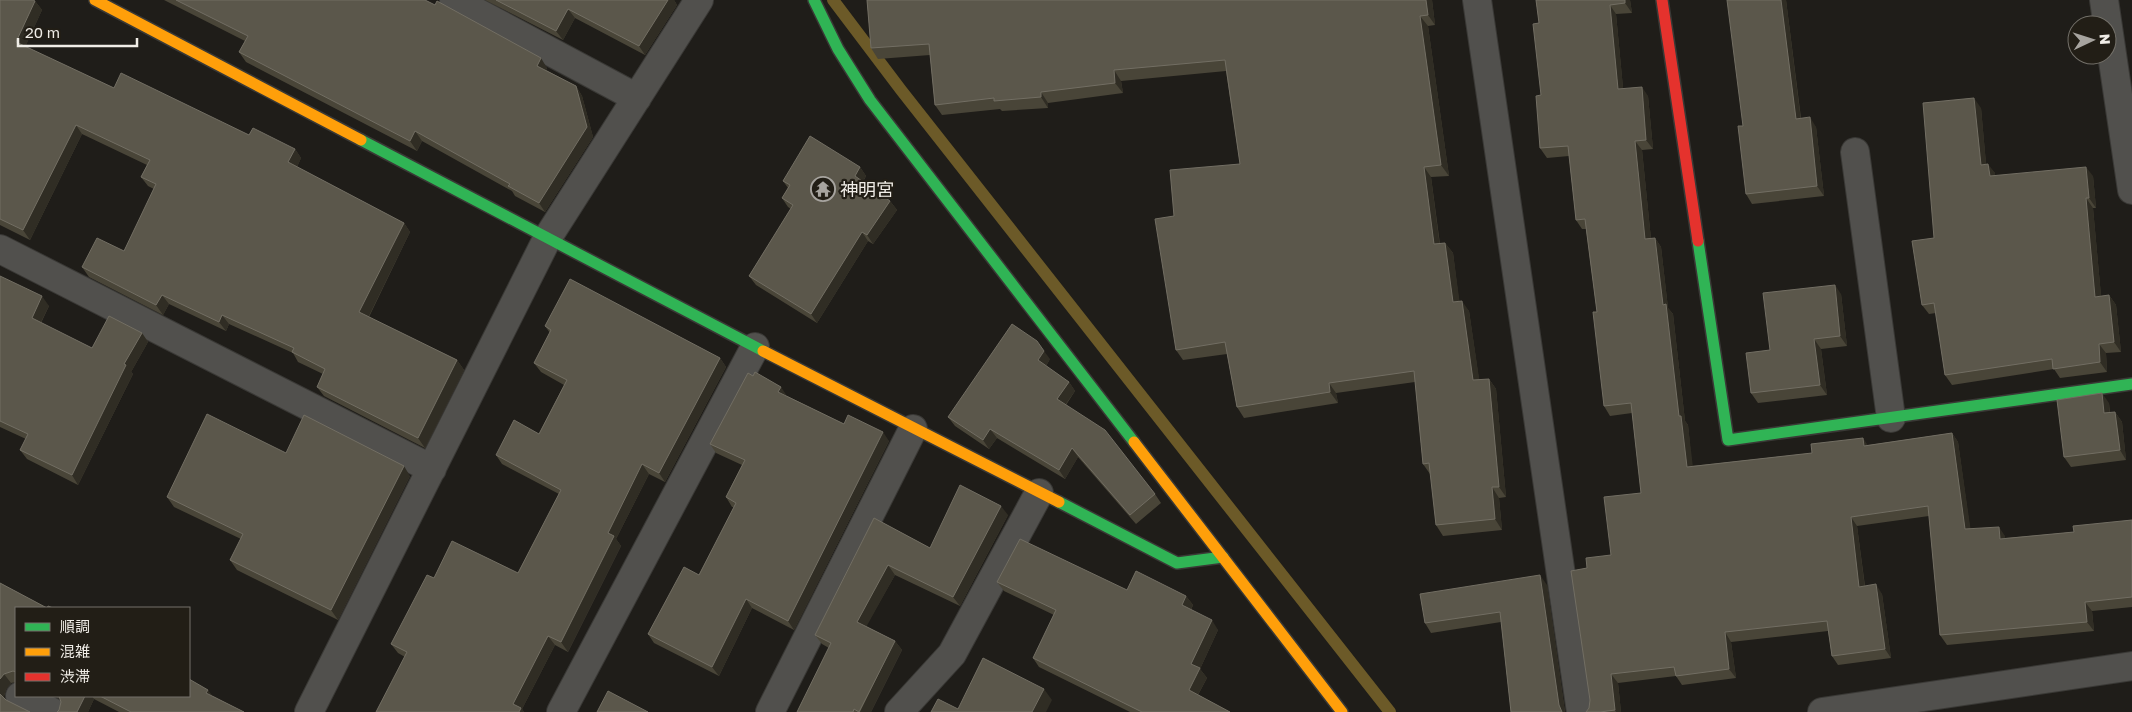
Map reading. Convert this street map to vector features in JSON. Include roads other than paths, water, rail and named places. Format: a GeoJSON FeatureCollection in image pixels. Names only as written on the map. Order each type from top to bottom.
{"type":"FeatureCollection","features":[{"type":"Feature","properties":{"kind":"street"},"geometry":{"type":"LineString","coordinates":[[95,0],[755,347],[1177,563],[1223,557]]}},
{"type":"Feature","properties":{"kind":"street"},"geometry":{"type":"LineString","coordinates":[[454,0],[637,98]]}},
{"type":"Feature","properties":{"kind":"street"},"geometry":{"type":"LineString","coordinates":[[309,712],[548,237],[699,0]]}},
{"type":"Feature","properties":{"kind":"street"},"geometry":{"type":"LineString","coordinates":[[814,0],[838,49],[870,100],[1342,712]]}},
{"type":"Feature","properties":{"kind":"street"},"geometry":{"type":"LineString","coordinates":[[1478,0],[1581,712]]}},
{"type":"Feature","properties":{"kind":"street"},"geometry":{"type":"LineString","coordinates":[[1662,0],[1728,440],[2132,384]]}},
{"type":"Feature","properties":{"kind":"street"},"geometry":{"type":"LineString","coordinates":[[2104,0],[2132,190]]}},
{"type":"Feature","properties":{"kind":"street"},"geometry":{"type":"LineString","coordinates":[[1855,152],[1891,418]]}},
{"type":"Feature","properties":{"kind":"street"},"geometry":{"type":"LineString","coordinates":[[0,249],[432,469]]}},
{"type":"Feature","properties":{"kind":"street"},"geometry":{"type":"LineString","coordinates":[[561,712],[755,347]]}},
{"type":"Feature","properties":{"kind":"street"},"geometry":{"type":"LineString","coordinates":[[770,712],[913,429]]}},
{"type":"Feature","properties":{"kind":"street"},"geometry":{"type":"LineString","coordinates":[[899,712],[952,654],[1039,493]]}},
{"type":"Feature","properties":{"kind":"street"},"geometry":{"type":"LineString","coordinates":[[1822,712],[2132,666]]}},
{"type":"Feature","properties":{"kind":"street"},"geometry":{"type":"LineString","coordinates":[[0,686],[15,694]]}},
{"type":"Feature","properties":{"kind":"street"},"geometry":{"type":"LineString","coordinates":[[22,697],[52,712]]}},
{"type":"Feature","properties":{"kind":"waterway"},"geometry":{"type":"LineString","coordinates":[[833,0],[901,90],[1390,712]]}},
{"type":"Feature","properties":{"kind":"place","name":"神明宮"},"geometry":{"type":"Point","coordinates":[823,189]}}]}
